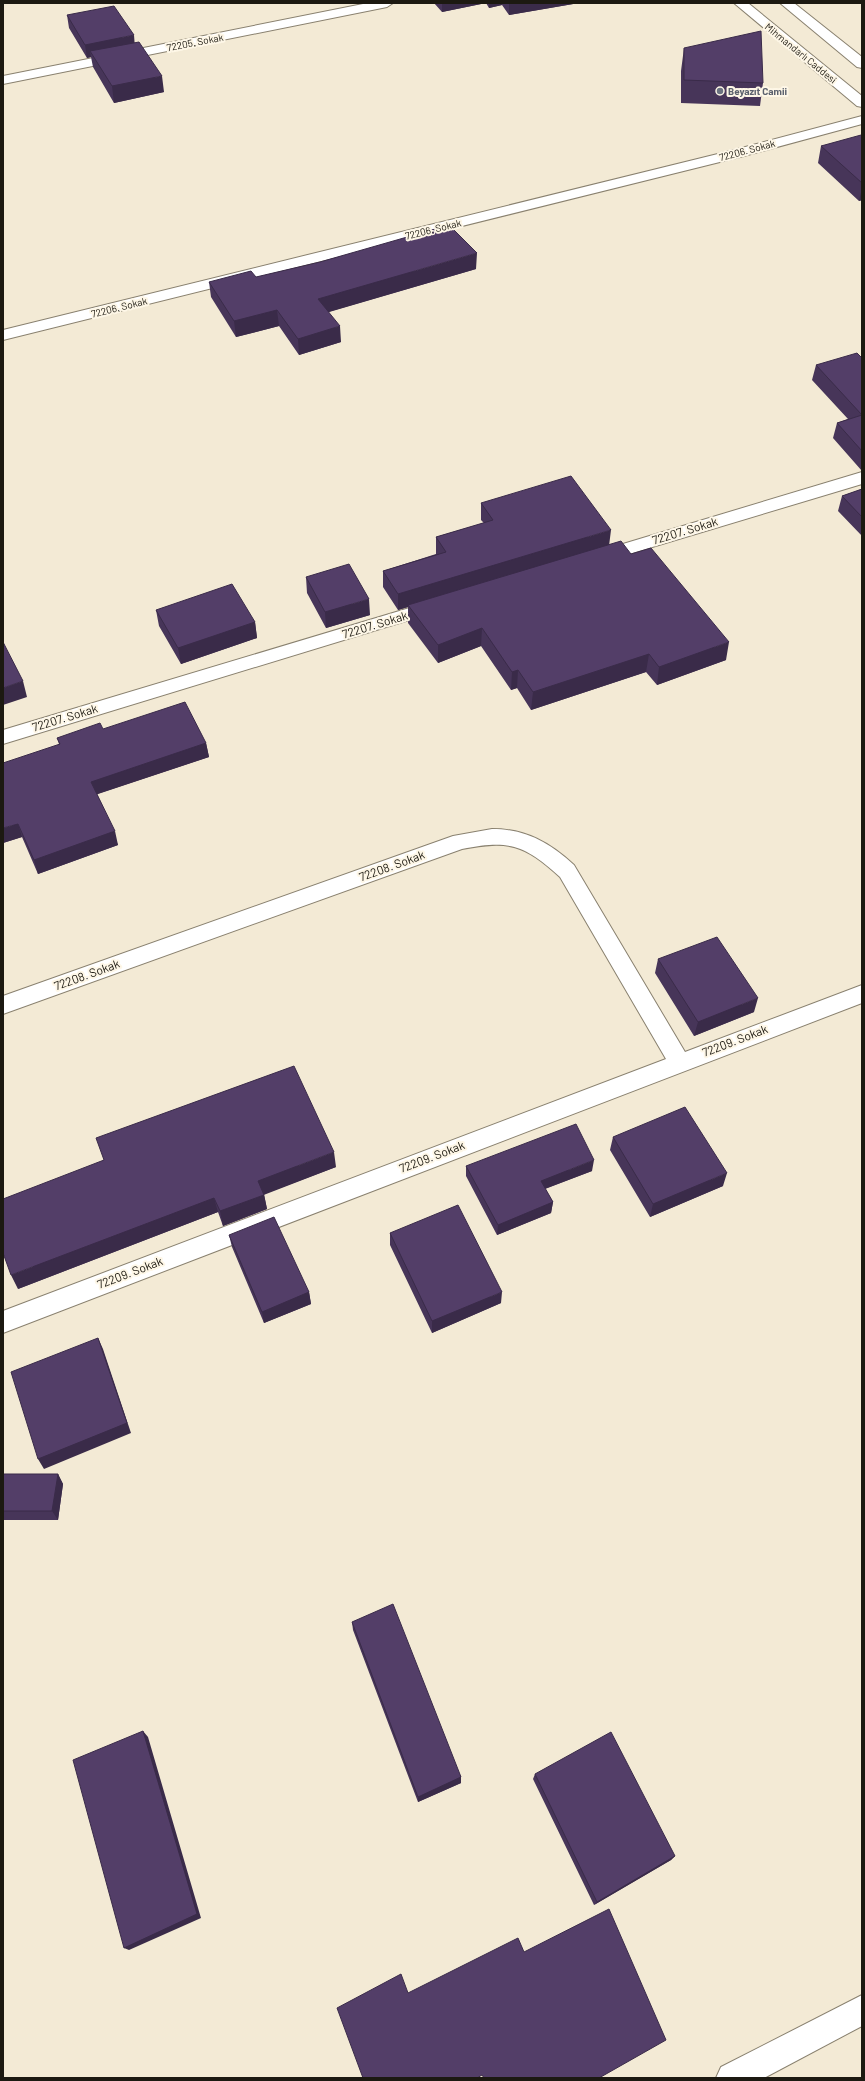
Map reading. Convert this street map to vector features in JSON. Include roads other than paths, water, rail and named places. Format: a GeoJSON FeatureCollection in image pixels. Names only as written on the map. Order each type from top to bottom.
{"type":"FeatureCollection","features":[{"type":"Feature","properties":{"kind":"street","name":"72205. Sokak"},"geometry":{"type":"LineString","coordinates":[[3,80],[387,3]]}},
{"type":"Feature","properties":{"kind":"street","name":"Mihmandarlı Caddesi"},"geometry":{"type":"LineString","coordinates":[[740,3],[862,103]]}},
{"type":"Feature","properties":{"kind":"street"},"geometry":{"type":"LineString","coordinates":[[786,3],[862,64]]}},
{"type":"Feature","properties":{"kind":"street","name":"72206. Sokak"},"geometry":{"type":"LineString","coordinates":[[3,335],[739,153],[862,120]]}},
{"type":"Feature","properties":{"kind":"street","name":"72207. Sokak"},"geometry":{"type":"LineString","coordinates":[[581,563],[862,478]]}},
{"type":"Feature","properties":{"kind":"street","name":"72207. Sokak"},"geometry":{"type":"LineString","coordinates":[[3,736],[452,602]]}},
{"type":"Feature","properties":{"kind":"street","name":"72208. Sokak"},"geometry":{"type":"LineString","coordinates":[[3,1005],[460,842],[488,836],[508,836],[529,843],[552,856],[567,871],[679,1062]]}},
{"type":"Feature","properties":{"kind":"street","name":"72209. Sokak"},"geometry":{"type":"LineString","coordinates":[[3,1322],[679,1062],[862,994]]}},
{"type":"Feature","properties":{"kind":"street"},"geometry":{"type":"LineString","coordinates":[[732,2078],[862,2010]]}},
{"type":"Feature","properties":{"kind":"place","name":"Beyazıt Camii"},"geometry":{"type":"Point","coordinates":[720,91]}}]}
